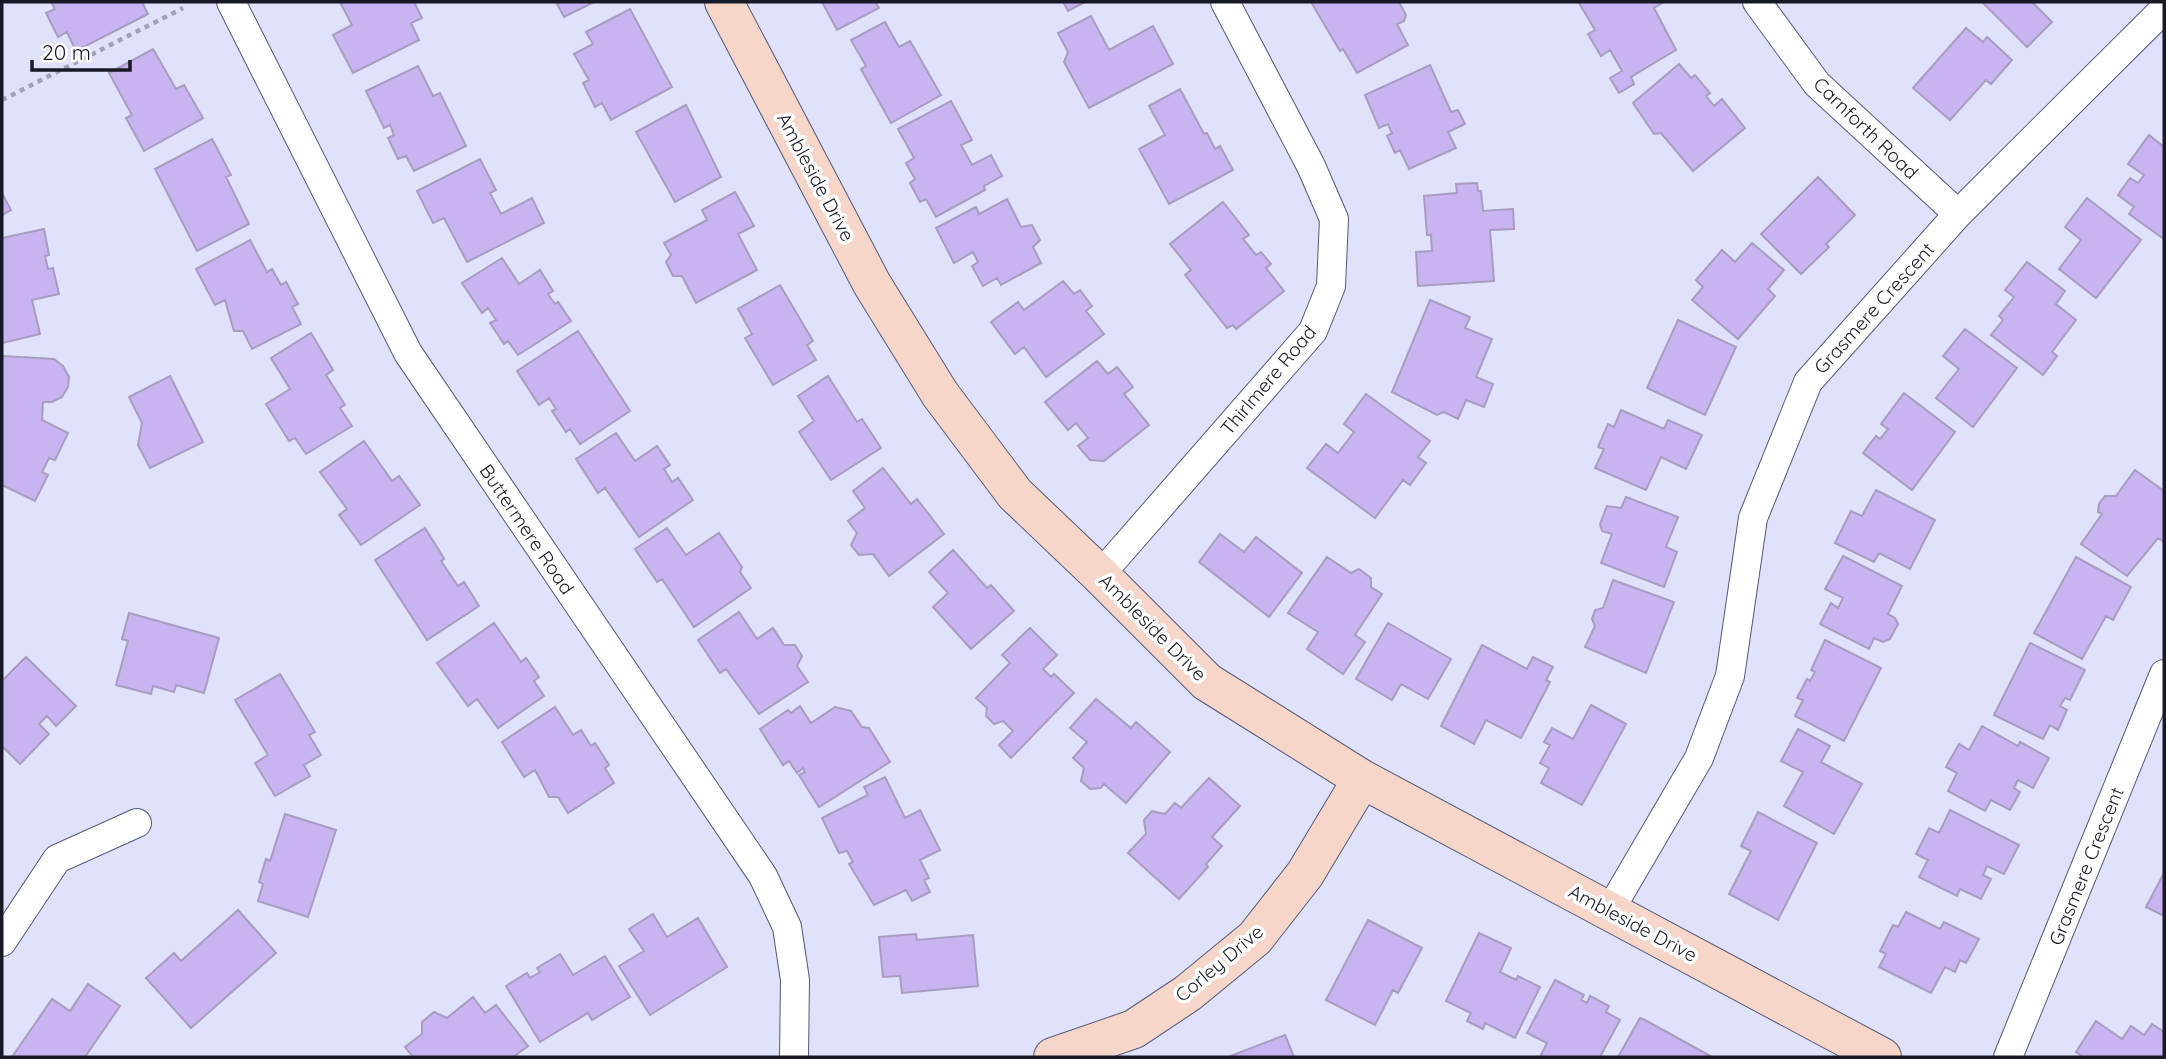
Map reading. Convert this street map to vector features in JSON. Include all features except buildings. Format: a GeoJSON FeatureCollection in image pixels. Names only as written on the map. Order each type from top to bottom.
{"type":"FeatureCollection","features":[{"type":"Feature","properties":{"kind":"street","name":"Buttermere Road"},"geometry":{"type":"LineString","coordinates":[[231,2],[408,353],[762,876],[787,927],[795,980],[794,1057]]}},
{"type":"Feature","properties":{"kind":"street","name":"Ambleside Drive"},"geometry":{"type":"LineString","coordinates":[[723,2],[872,284],[940,394],[1014,494],[1207,682],[1362,779],[1882,1057]]}},
{"type":"Feature","properties":{"kind":"street","name":"Thirlmere Road"},"geometry":{"type":"LineString","coordinates":[[1100,575],[1313,331],[1331,286],[1334,219],[1311,166],[1225,2]]}},
{"type":"Feature","properties":{"kind":"street","name":"Carnforth Road"},"geometry":{"type":"LineString","coordinates":[[1757,2],[1817,84],[1958,214]]}},
{"type":"Feature","properties":{"kind":"street","name":"Grasmere Crescent"},"geometry":{"type":"LineString","coordinates":[[1610,910],[1699,758],[1726,688],[1753,517],[1808,382],[1958,214],[2164,9]]}},
{"type":"Feature","properties":{"kind":"street","name":"Grasmere Crescent"},"geometry":{"type":"LineString","coordinates":[[2008,1057],[2164,674]]}},
{"type":"Feature","properties":{"kind":"street","name":"Corley Drive"},"geometry":{"type":"LineString","coordinates":[[1053,1057],[1103,1049],[1188,993],[1255,938],[1305,874],[1362,779]]}},
{"type":"Feature","properties":{"kind":"street"},"geometry":{"type":"LineString","coordinates":[[2,942],[57,859],[137,823]]}},
{"type":"Feature","properties":{"kind":"path"},"geometry":{"type":"LineString","coordinates":[[2,100],[183,8]]}}]}
